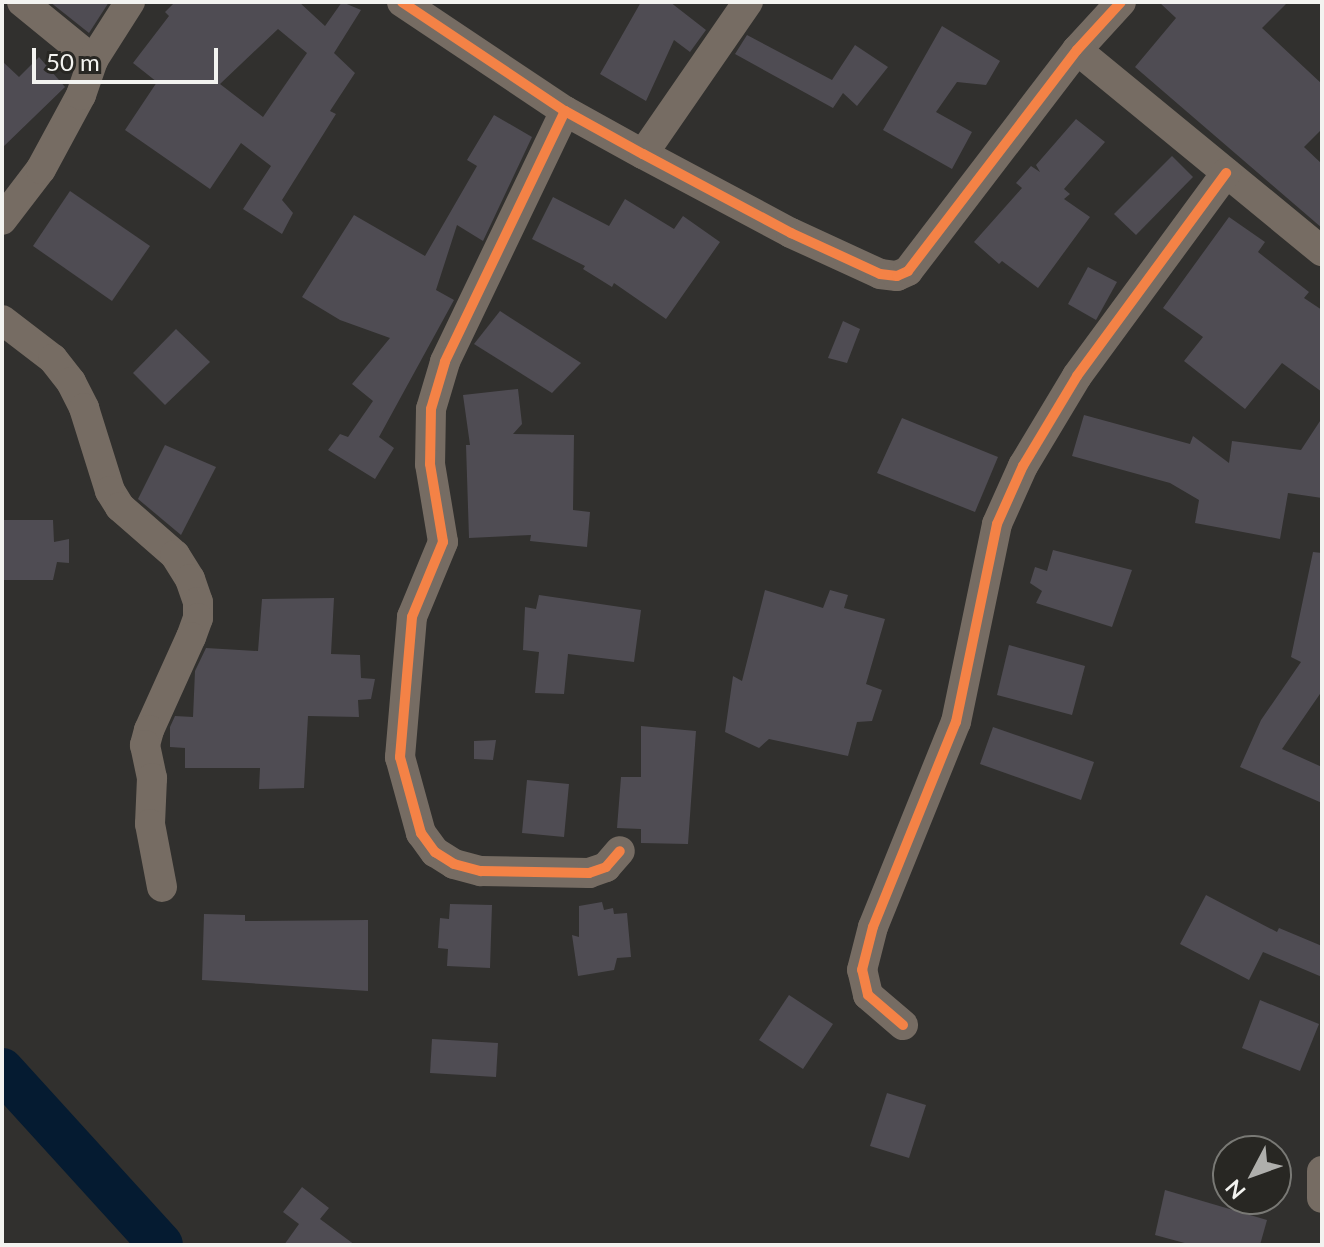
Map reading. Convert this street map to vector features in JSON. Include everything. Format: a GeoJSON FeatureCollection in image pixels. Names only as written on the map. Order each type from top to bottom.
{"type":"FeatureCollection","features":[{"type":"Feature","properties":{"kind":"street"},"geometry":{"type":"LineString","coordinates":[[22,2],[93,60]]}},
{"type":"Feature","properties":{"kind":"street"},"geometry":{"type":"LineString","coordinates":[[2,220],[41,169],[81,95],[93,60],[130,2]]}},
{"type":"Feature","properties":{"kind":"street"},"geometry":{"type":"LineString","coordinates":[[402,2],[565,111],[791,233],[880,274],[897,276],[908,271],[1077,50],[1121,2]]}},
{"type":"Feature","properties":{"kind":"street"},"geometry":{"type":"LineString","coordinates":[[643,154],[748,2]]}},
{"type":"Feature","properties":{"kind":"street"},"geometry":{"type":"LineString","coordinates":[[1077,50],[1322,251]]}},
{"type":"Feature","properties":{"kind":"street"},"geometry":{"type":"LineString","coordinates":[[565,111],[445,362],[431,409],[430,464],[443,542],[412,617],[400,757],[421,833],[435,852],[454,864],[481,871],[589,873],[606,867],[620,851]]}},
{"type":"Feature","properties":{"kind":"street"},"geometry":{"type":"LineString","coordinates":[[903,1025],[868,995],[862,970],[873,927],[956,722],[997,524],[1023,466],[1077,376],[1226,173]]}},
{"type":"Feature","properties":{"kind":"street"},"geometry":{"type":"LineString","coordinates":[[2,320],[53,359],[71,382],[84,408],[110,491],[120,507],[175,555],[190,579],[198,602],[198,618],[191,637],[145,745],[152,778],[150,824],[162,887]]}},
{"type":"Feature","properties":{"kind":"street"},"geometry":{"type":"LineString","coordinates":[[1322,1171],[1322,1198]]}},
{"type":"Feature","properties":{"kind":"building"},"geometry":{"type":"Polygon","coordinates":[[[50,2],[109,2],[89,33],[50,2]]]}},
{"type":"Feature","properties":{"kind":"building"},"geometry":{"type":"Polygon","coordinates":[[[175,2],[299,2],[325,26],[342,2],[361,10],[334,53],[355,73],[330,111],[336,114],[282,200],[293,213],[282,234],[243,209],[271,166],[241,143],[210,189],[125,130],[157,82],[133,63],[169,16],[165,12],[175,2]],[[278,29],[220,84],[263,117],[307,53],[278,29]]]}},
{"type":"Feature","properties":{"kind":"building"},"geometry":{"type":"Polygon","coordinates":[[[641,2],[670,2],[706,30],[690,52],[674,40],[646,101],[600,74],[641,2]]]}},
{"type":"Feature","properties":{"kind":"building"},"geometry":{"type":"Polygon","coordinates":[[[1159,2],[1288,2],[1262,28],[1322,84],[1322,129],[1304,147],[1322,164],[1322,228],[1135,67],[1176,18],[1159,2]]]}},
{"type":"Feature","properties":{"kind":"building"},"geometry":{"type":"Polygon","coordinates":[[[942,26],[1000,61],[986,85],[957,82],[936,112],[972,132],[952,169],[883,130],[942,26]]]}},
{"type":"Feature","properties":{"kind":"building"},"geometry":{"type":"Polygon","coordinates":[[[747,35],[832,80],[855,45],[888,67],[857,106],[843,93],[833,108],[735,54],[747,35]]]}},
{"type":"Feature","properties":{"kind":"building"},"geometry":{"type":"Polygon","coordinates":[[[39,57],[65,87],[2,148],[2,61],[19,77],[39,57]]]}},
{"type":"Feature","properties":{"kind":"building"},"geometry":{"type":"Polygon","coordinates":[[[494,115],[532,137],[483,241],[457,225],[436,290],[454,300],[379,437],[394,448],[375,479],[328,450],[340,434],[348,437],[373,401],[352,384],[390,338],[340,320],[302,297],[354,215],[425,256],[477,166],[467,160],[494,115]]]}},
{"type":"Feature","properties":{"kind":"building"},"geometry":{"type":"Polygon","coordinates":[[[1076,119],[1105,142],[1064,189],[1070,194],[1064,199],[1090,217],[1038,288],[1002,261],[999,264],[974,242],[1022,188],[1016,183],[1031,166],[1040,172],[1036,165],[1076,119]]]}},
{"type":"Feature","properties":{"kind":"building"},"geometry":{"type":"Polygon","coordinates":[[[1172,156],[1193,177],[1136,235],[1114,214],[1172,156]]]}},
{"type":"Feature","properties":{"kind":"building"},"geometry":{"type":"Polygon","coordinates":[[[70,191],[150,246],[112,301],[33,246],[70,191]]]}},
{"type":"Feature","properties":{"kind":"building"},"geometry":{"type":"Polygon","coordinates":[[[553,197],[609,226],[625,199],[674,229],[683,216],[720,242],[666,319],[614,283],[612,287],[583,269],[585,266],[532,239],[553,197]]]}},
{"type":"Feature","properties":{"kind":"building"},"geometry":{"type":"Polygon","coordinates":[[[1229,217],[1265,242],[1258,252],[1309,292],[1304,298],[1322,310],[1322,392],[1282,363],[1245,409],[1184,361],[1203,337],[1163,308],[1229,217]]]}},
{"type":"Feature","properties":{"kind":"building"},"geometry":{"type":"Polygon","coordinates":[[[1088,267],[1117,282],[1096,320],[1068,304],[1088,267]]]}},
{"type":"Feature","properties":{"kind":"building"},"geometry":{"type":"Polygon","coordinates":[[[500,311],[581,363],[552,393],[474,344],[500,311]]]}},
{"type":"Feature","properties":{"kind":"building"},"geometry":{"type":"Polygon","coordinates":[[[843,321],[860,329],[847,363],[828,358],[843,321]]]}},
{"type":"Feature","properties":{"kind":"building"},"geometry":{"type":"Polygon","coordinates":[[[176,329],[210,362],[165,405],[133,373],[176,329]]]}},
{"type":"Feature","properties":{"kind":"building"},"geometry":{"type":"Polygon","coordinates":[[[518,389],[522,424],[513,434],[574,435],[573,510],[590,512],[587,547],[530,541],[531,535],[469,538],[466,445],[470,445],[463,395],[518,389]]]}},
{"type":"Feature","properties":{"kind":"building"},"geometry":{"type":"Polygon","coordinates":[[[1084,415],[1190,444],[1193,436],[1229,463],[1232,441],[1301,450],[1322,418],[1322,498],[1288,493],[1280,539],[1195,523],[1199,500],[1170,483],[1072,456],[1084,415]]]}},
{"type":"Feature","properties":{"kind":"building"},"geometry":{"type":"Polygon","coordinates":[[[902,418],[998,457],[975,512],[877,473],[902,418]]]}},
{"type":"Feature","properties":{"kind":"building"},"geometry":{"type":"Polygon","coordinates":[[[165,445],[216,467],[181,535],[138,499],[165,445]]]}},
{"type":"Feature","properties":{"kind":"building"},"geometry":{"type":"Polygon","coordinates":[[[2,520],[53,520],[54,542],[69,539],[69,563],[57,562],[53,580],[2,580],[2,520]]]}},
{"type":"Feature","properties":{"kind":"building"},"geometry":{"type":"Polygon","coordinates":[[[1053,550],[1132,570],[1112,627],[1036,603],[1042,591],[1030,583],[1035,567],[1047,571],[1053,550]]]}},
{"type":"Feature","properties":{"kind":"building"},"geometry":{"type":"Polygon","coordinates":[[[1313,552],[1322,553],[1322,691],[1282,749],[1322,767],[1322,803],[1240,767],[1261,720],[1301,662],[1291,657],[1313,552]]]}},
{"type":"Feature","properties":{"kind":"building"},"geometry":{"type":"Polygon","coordinates":[[[765,590],[823,608],[830,590],[848,595],[844,608],[885,619],[866,684],[882,690],[872,721],[857,722],[848,756],[769,739],[759,748],[725,732],[733,676],[742,681],[765,590]]]}},
{"type":"Feature","properties":{"kind":"building"},"geometry":{"type":"Polygon","coordinates":[[[539,595],[641,610],[634,662],[568,654],[564,694],[535,693],[539,652],[523,650],[525,607],[536,609],[539,595]]]}},
{"type":"Feature","properties":{"kind":"building"},"geometry":{"type":"Polygon","coordinates":[[[334,598],[331,654],[360,655],[361,678],[375,679],[371,699],[358,700],[359,717],[308,716],[304,788],[259,789],[260,768],[185,768],[185,748],[170,747],[170,727],[175,716],[193,717],[195,671],[206,648],[258,651],[262,599],[334,598]]]}},
{"type":"Feature","properties":{"kind":"building"},"geometry":{"type":"Polygon","coordinates":[[[1009,645],[1085,666],[1072,715],[997,695],[1009,645]]]}},
{"type":"Feature","properties":{"kind":"building"},"geometry":{"type":"Polygon","coordinates":[[[641,726],[696,731],[688,844],[641,843],[641,829],[617,828],[621,777],[641,777],[641,726]]]}},
{"type":"Feature","properties":{"kind":"building"},"geometry":{"type":"Polygon","coordinates":[[[993,727],[1094,762],[1081,800],[980,764],[993,727]]]}},
{"type":"Feature","properties":{"kind":"building"},"geometry":{"type":"Polygon","coordinates":[[[496,740],[493,760],[474,759],[474,741],[496,740]]]}},
{"type":"Feature","properties":{"kind":"building"},"geometry":{"type":"Polygon","coordinates":[[[527,780],[569,784],[564,837],[522,833],[527,780]]]}},
{"type":"Feature","properties":{"kind":"building"},"geometry":{"type":"Polygon","coordinates":[[[1206,895],[1277,932],[1279,928],[1322,946],[1322,977],[1263,952],[1249,980],[1180,944],[1206,895]]]}},
{"type":"Feature","properties":{"kind":"building"},"geometry":{"type":"Polygon","coordinates":[[[602,902],[604,910],[613,908],[614,914],[627,913],[631,957],[617,958],[614,970],[578,976],[572,935],[579,937],[579,906],[602,902]]]}},
{"type":"Feature","properties":{"kind":"building"},"geometry":{"type":"Polygon","coordinates":[[[450,904],[492,905],[490,968],[447,966],[448,949],[438,948],[440,918],[449,919],[450,904]]]}},
{"type":"Feature","properties":{"kind":"building"},"geometry":{"type":"Polygon","coordinates":[[[204,914],[245,915],[245,921],[368,920],[368,991],[202,980],[204,914]]]}},
{"type":"Feature","properties":{"kind":"building"},"geometry":{"type":"Polygon","coordinates":[[[789,995],[833,1024],[803,1069],[759,1040],[789,995]]]}},
{"type":"Feature","properties":{"kind":"building"},"geometry":{"type":"Polygon","coordinates":[[[1260,1000],[1319,1024],[1300,1071],[1242,1048],[1260,1000]]]}},
{"type":"Feature","properties":{"kind":"building"},"geometry":{"type":"Polygon","coordinates":[[[432,1039],[498,1043],[496,1077],[430,1073],[432,1039]]]}},
{"type":"Feature","properties":{"kind":"building"},"geometry":{"type":"Polygon","coordinates":[[[887,1093],[926,1105],[909,1158],[870,1146],[887,1093]]]}},
{"type":"Feature","properties":{"kind":"building"},"geometry":{"type":"Polygon","coordinates":[[[302,1187],[329,1208],[320,1219],[355,1245],[284,1245],[299,1224],[283,1212],[302,1187]]]}},
{"type":"Feature","properties":{"kind":"building"},"geometry":{"type":"Polygon","coordinates":[[[1165,1190],[1212,1204],[1212,1215],[1250,1215],[1267,1220],[1260,1245],[1192,1245],[1155,1235],[1165,1190]]]}},
{"type":"Feature","properties":{"kind":"waterway"},"geometry":{"type":"LineString","coordinates":[[2,1070],[161,1245]]}},
{"type":"Feature","properties":{"kind":"cycle path"},"geometry":{"type":"LineString","coordinates":[[402,2],[565,111],[791,233],[880,274],[897,276],[908,271],[1077,50],[1121,2]]}},
{"type":"Feature","properties":{"kind":"cycle path"},"geometry":{"type":"LineString","coordinates":[[565,111],[445,362],[431,409],[430,464],[443,542],[412,617],[400,757],[421,833],[435,852],[454,864],[481,871],[589,873],[606,867],[620,851]]}},
{"type":"Feature","properties":{"kind":"cycle path"},"geometry":{"type":"LineString","coordinates":[[903,1025],[868,995],[862,970],[873,927],[956,722],[997,524],[1023,466],[1077,376],[1226,173]]}}]}
